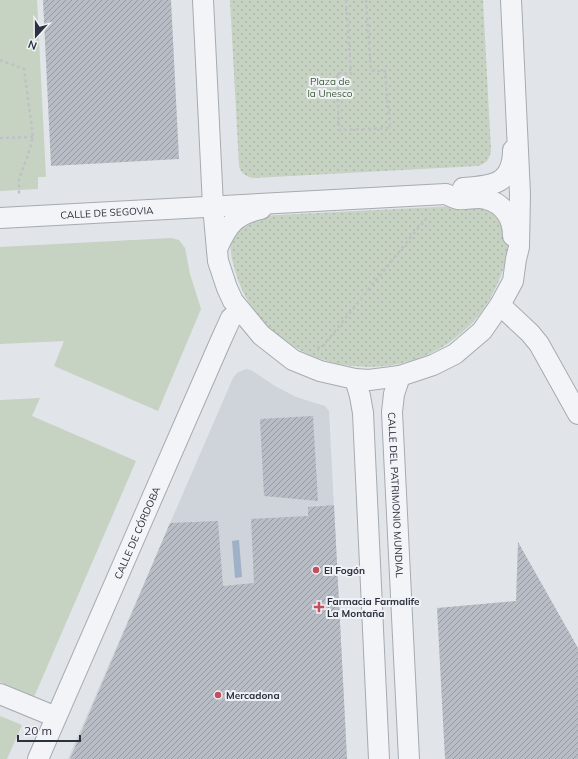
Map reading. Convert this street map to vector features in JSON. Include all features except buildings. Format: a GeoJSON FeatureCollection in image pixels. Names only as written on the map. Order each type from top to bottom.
{"type":"FeatureCollection","features":[{"type":"Feature","properties":{"kind":"street"},"geometry":{"type":"LineString","coordinates":[[203,0],[213,206],[218,261],[227,288],[233,301],[261,335],[293,360],[320,371],[355,379],[369,380],[400,376],[433,365],[455,354],[482,331],[500,305],[513,281],[519,247],[520,194],[511,0]]}},
{"type":"Feature","properties":{"kind":"street"},"geometry":{"type":"LineString","coordinates":[[213,206],[442,194],[455,189],[493,184],[505,176],[511,168],[513,158],[513,130],[517,120]]}},
{"type":"Feature","properties":{"kind":"street"},"geometry":{"type":"LineString","coordinates":[[442,194],[457,199],[485,198],[506,211],[510,218],[514,234],[512,251],[516,259]]}},
{"type":"Feature","properties":{"kind":"street"},"geometry":{"type":"LineString","coordinates":[[217,250],[224,234],[231,224],[240,216],[250,211],[262,208],[288,207],[295,202]]}},
{"type":"Feature","properties":{"kind":"street","name":"CALLE DE SEGOVIA"},"geometry":{"type":"LineString","coordinates":[[0,218],[213,206]]}},
{"type":"Feature","properties":{"kind":"street"},"geometry":{"type":"LineString","coordinates":[[500,305],[530,333],[539,344],[578,414]]}},
{"type":"Feature","properties":{"kind":"street","name":"CALLE DE CÓRDOBA"},"geometry":{"type":"LineString","coordinates":[[38,759],[220,340],[231,318],[241,312]]}},
{"type":"Feature","properties":{"kind":"street","name":"CALLE DEL PATRIMONIO MUNDIAL"},"geometry":{"type":"LineString","coordinates":[[400,376],[394,394],[392,412],[410,759]]}},
{"type":"Feature","properties":{"kind":"street"},"geometry":{"type":"LineString","coordinates":[[355,379],[363,413],[379,759]]}},
{"type":"Feature","properties":{"kind":"street"},"geometry":{"type":"LineString","coordinates":[[0,694],[56,717]]}},
{"type":"Feature","properties":{"kind":"path"},"geometry":{"type":"LineString","coordinates":[[346,0],[351,74],[337,73],[339,130],[390,128],[386,71],[371,71],[366,0]]}},
{"type":"Feature","properties":{"kind":"path"},"geometry":{"type":"LineString","coordinates":[[0,60],[24,69],[33,137],[19,179],[19,194]]}},
{"type":"Feature","properties":{"kind":"path"},"geometry":{"type":"LineString","coordinates":[[0,138],[33,137]]}},
{"type":"Feature","properties":{"kind":"path"},"geometry":{"type":"LineString","coordinates":[[300,363],[305,353],[322,346],[437,207],[442,194]]}},
{"type":"Feature","properties":{"kind":"shaded area"},"geometry":{"type":"Polygon","coordinates":[[[246,369],[251,370],[275,386],[296,397],[325,406],[329,411],[347,759],[68,759],[233,378],[237,373],[246,369]]]}},
{"type":"Feature","properties":{"kind":"green space"},"geometry":{"type":"Polygon","coordinates":[[[0,0],[37,0],[46,177],[38,177],[38,189],[0,191],[0,0]]]}},
{"type":"Feature","properties":{"kind":"green space","name":"Plaza de la Unesco"},"geometry":{"type":"Polygon","coordinates":[[[230,0],[483,0],[491,151],[488,159],[485,163],[477,166],[253,178],[245,175],[240,170],[239,165],[230,0]]]}},
{"type":"Feature","properties":{"kind":"green space"},"geometry":{"type":"Polygon","coordinates":[[[475,205],[499,214],[506,230],[508,240],[508,249],[504,268],[492,295],[476,319],[450,342],[420,358],[388,366],[356,366],[324,360],[294,347],[269,327],[248,302],[232,260],[231,239],[236,230],[243,224],[259,216],[475,205]]]}},
{"type":"Feature","properties":{"kind":"green space"},"geometry":{"type":"Polygon","coordinates":[[[171,238],[179,240],[185,248],[190,274],[201,309],[158,411],[54,366],[64,341],[0,344],[0,247],[171,238]]]}},
{"type":"Feature","properties":{"kind":"green space"},"geometry":{"type":"Polygon","coordinates":[[[40,398],[32,416],[136,461],[34,697],[0,682],[0,400],[40,398]]]}},
{"type":"Feature","properties":{"kind":"green space"},"geometry":{"type":"Polygon","coordinates":[[[0,716],[22,725],[7,759],[0,759],[0,716]]]}},
{"type":"Feature","properties":{"kind":"water"},"geometry":{"type":"Polygon","coordinates":[[[239,540],[242,577],[235,578],[232,541],[239,540]]]}},
{"type":"Feature","properties":{"kind":"place","name":"El Fogón"},"geometry":{"type":"Point","coordinates":[316,570]}},
{"type":"Feature","properties":{"kind":"place","name":"Farmacia Farmalife La Montaña"},"geometry":{"type":"Point","coordinates":[319,607]}},
{"type":"Feature","properties":{"kind":"place","name":"Mercadona"},"geometry":{"type":"Point","coordinates":[218,695]}}]}
